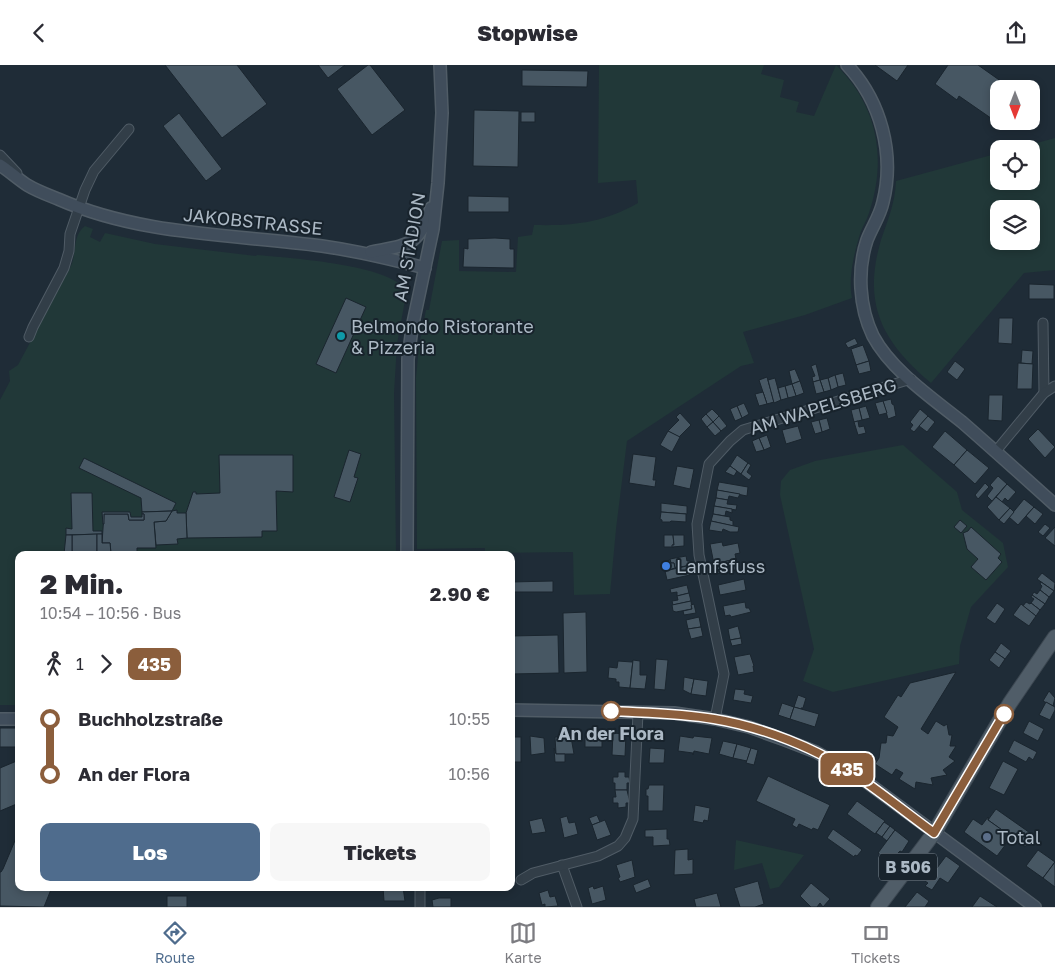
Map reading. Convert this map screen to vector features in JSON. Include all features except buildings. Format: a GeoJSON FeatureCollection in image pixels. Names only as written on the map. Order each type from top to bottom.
{"type":"FeatureCollection","features":[{"type":"Feature","properties":{"kind":"main road","name":"AM STADION"},"geometry":{"type":"LineString","coordinates":[[407,551],[408,359],[412,328],[433,229],[442,113],[440,65]]}},
{"type":"Feature","properties":{"kind":"main road"},"geometry":{"type":"LineString","coordinates":[[848,65],[868,91],[878,115],[885,140],[888,172],[884,201],[867,241],[862,263],[860,285],[863,309],[872,335],[884,354],[910,379],[996,451],[1055,505]]}},
{"type":"Feature","properties":{"kind":"main road"},"geometry":{"type":"LineString","coordinates":[[0,165],[27,185]]}},
{"type":"Feature","properties":{"kind":"main road"},"geometry":{"type":"LineString","coordinates":[[367,253],[402,247],[422,232],[438,183]]}},
{"type":"Feature","properties":{"kind":"main road","name":"JAKOBSTRASSE"},"geometry":{"type":"LineString","coordinates":[[27,185],[78,208],[102,216],[148,226],[184,232],[321,246],[367,253],[425,268]]}},
{"type":"Feature","properties":{"kind":"main road","name":"B 506"},"geometry":{"type":"LineString","coordinates":[[878,907],[934,833],[1010,703],[1055,637]]}},
{"type":"Feature","properties":{"kind":"main road"},"geometry":{"type":"LineString","coordinates":[[515,710],[674,713],[715,719],[749,727],[816,752],[857,775],[1035,907]]}},
{"type":"Feature","properties":{"kind":"main road"},"geometry":{"type":"LineString","coordinates":[[0,719],[15,719]]}},
{"type":"Feature","properties":{"kind":"street"},"geometry":{"type":"LineString","coordinates":[[29,337],[36,319],[64,268],[69,251],[70,234],[78,208],[94,171],[109,151],[130,129]]}},
{"type":"Feature","properties":{"kind":"street","name":"JAKOBSTRASSE"},"geometry":{"type":"LineString","coordinates":[[0,155],[27,185]]}},
{"type":"Feature","properties":{"kind":"street","name":"JAKOBSTRASSE"},"geometry":{"type":"LineString","coordinates":[[0,169],[27,185]]}},
{"type":"Feature","properties":{"kind":"street"},"geometry":{"type":"LineString","coordinates":[[1043,323],[1044,393]]}},
{"type":"Feature","properties":{"kind":"street","name":"AM WAPELSBERG"},"geometry":{"type":"LineString","coordinates":[[715,719],[724,674],[698,555],[697,524],[709,464],[743,430],[910,379]]}},
{"type":"Feature","properties":{"kind":"street"},"geometry":{"type":"LineString","coordinates":[[996,451],[1044,393],[1055,386]]}},
{"type":"Feature","properties":{"kind":"street"},"geometry":{"type":"LineString","coordinates":[[521,880],[533,873],[598,856],[618,846],[625,838],[633,819],[638,713]]}},
{"type":"Feature","properties":{"kind":"street"},"geometry":{"type":"LineString","coordinates":[[562,865],[576,907]]}},
{"type":"Feature","properties":{"kind":"street"},"geometry":{"type":"LineString","coordinates":[[420,891],[420,907]]}},
{"type":"Feature","properties":{"kind":"green space"},"geometry":{"type":"Polygon","coordinates":[[[599,65],[764,65],[761,74],[784,80],[780,97],[799,102],[796,112],[814,116],[836,65],[850,81],[870,116],[878,153],[874,193],[869,213],[861,231],[851,274],[852,298],[805,315],[743,332],[754,363],[741,366],[627,441],[610,594],[574,595],[573,552],[515,553],[515,551],[485,551],[485,548],[417,549],[416,378],[419,346],[426,310],[429,310],[442,241],[459,240],[459,271],[516,272],[518,237],[532,235],[534,225],[562,225],[587,222],[612,215],[638,203],[636,180],[598,183],[599,65]]]}},
{"type":"Feature","properties":{"kind":"green space"},"geometry":{"type":"Polygon","coordinates":[[[1055,138],[1055,270],[1024,273],[931,383],[914,368],[889,337],[876,303],[874,284],[876,263],[881,240],[893,204],[896,181],[990,155],[990,190],[1040,190],[1040,142],[1055,138]]]}},
{"type":"Feature","properties":{"kind":"green space"},"geometry":{"type":"Polygon","coordinates":[[[85,226],[93,229],[90,237],[100,242],[105,233],[155,244],[334,263],[376,273],[392,279],[403,287],[405,300],[397,344],[394,393],[396,551],[15,551],[15,705],[0,705],[0,400],[10,381],[9,371],[18,365],[71,266],[76,239],[85,226]]]}},
{"type":"Feature","properties":{"kind":"green space"},"geometry":{"type":"Polygon","coordinates":[[[903,445],[957,492],[962,510],[1003,543],[1008,567],[971,607],[960,646],[959,664],[833,692],[803,681],[814,649],[780,495],[781,481],[790,470],[815,461],[903,445]]]}},
{"type":"Feature","properties":{"kind":"green space"},"geometry":{"type":"Polygon","coordinates":[[[736,840],[804,855],[779,887],[770,889],[762,863],[734,870],[736,840]]]}},
{"type":"Feature","properties":{"kind":"bus line","name":"435"},"geometry":{"type":"LineString","coordinates":[[611,711],[674,713],[715,719],[749,727],[785,740],[816,752],[857,775],[934,833],[1004,714]]}},
{"type":"Feature","properties":{"kind":"place","name":"Belmondo Ristorante & Pizzeria"},"geometry":{"type":"Point","coordinates":[341,336]}},
{"type":"Feature","properties":{"kind":"place","name":"Lamfsfuss"},"geometry":{"type":"Point","coordinates":[666,566]}},
{"type":"Feature","properties":{"kind":"place","name":"An der Flora"},"geometry":{"type":"Point","coordinates":[611,711]}},
{"type":"Feature","properties":{"kind":"place","name":"Total"},"geometry":{"type":"Point","coordinates":[987,837]}}]}
